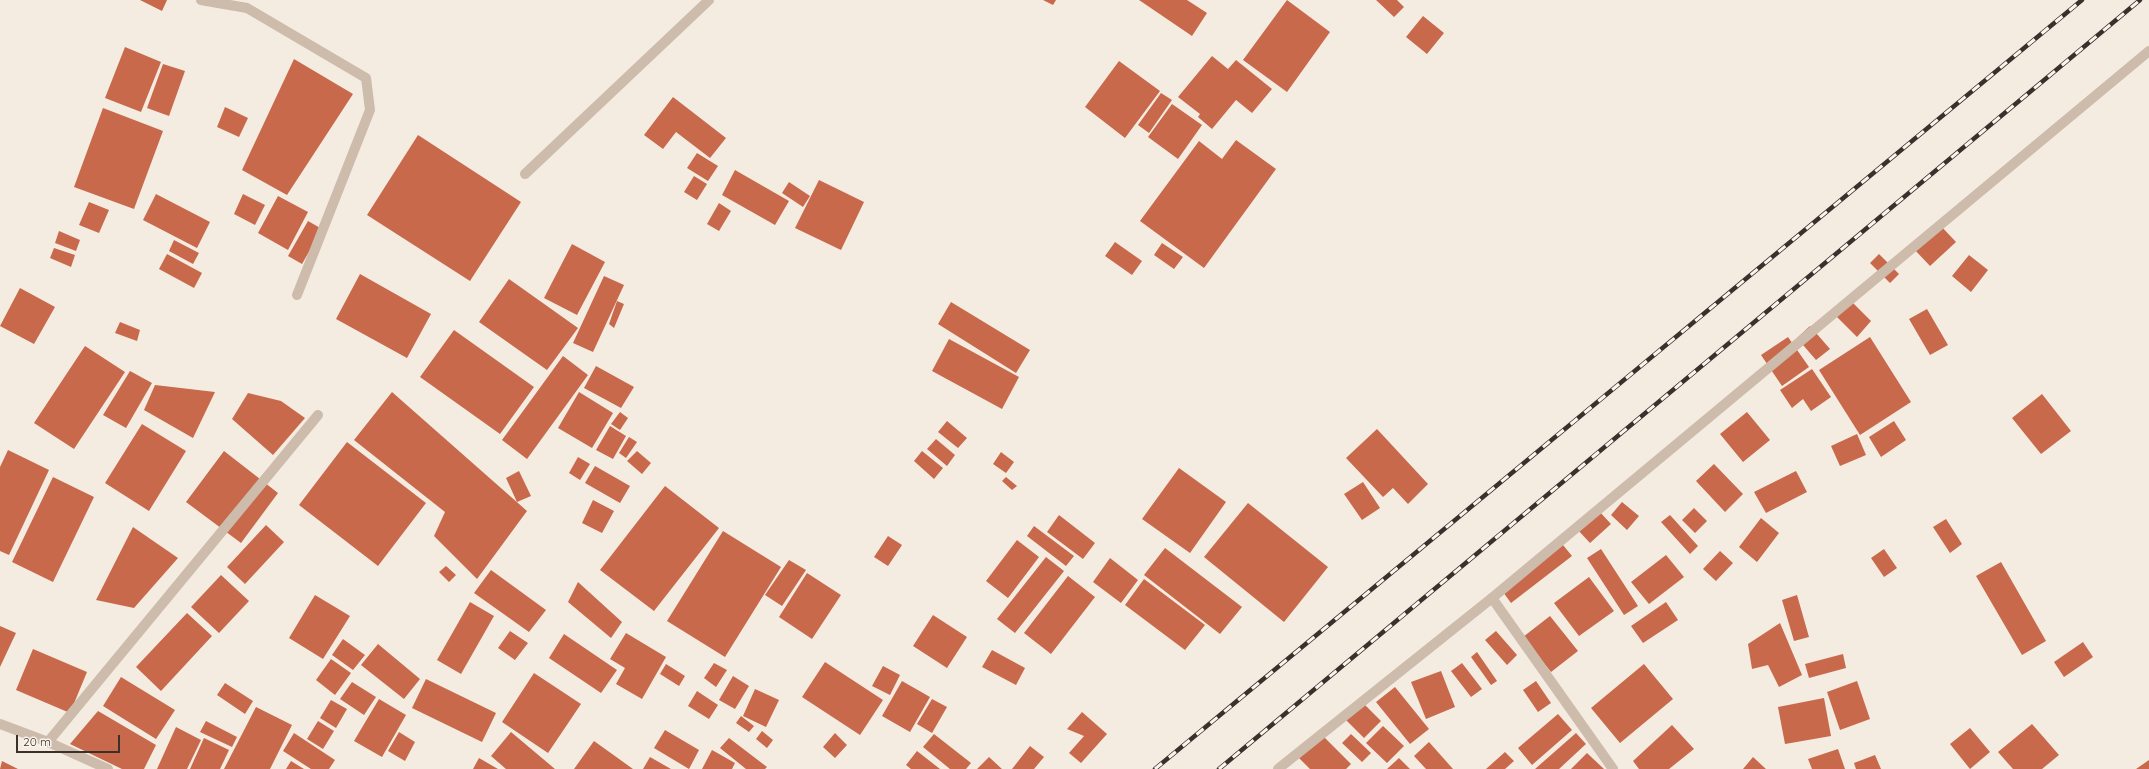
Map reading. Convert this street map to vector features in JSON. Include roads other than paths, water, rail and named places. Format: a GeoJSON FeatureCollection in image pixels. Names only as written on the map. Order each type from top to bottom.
{"type":"FeatureCollection","features":[{"type":"Feature","properties":{"kind":"street"},"geometry":{"type":"LineString","coordinates":[[201,0],[247,8],[366,78],[370,110],[297,295]]}},
{"type":"Feature","properties":{"kind":"street"},"geometry":{"type":"LineString","coordinates":[[525,174],[709,0]]}},
{"type":"Feature","properties":{"kind":"street"},"geometry":{"type":"LineString","coordinates":[[1278,769],[1492,598],[2149,51]]}},
{"type":"Feature","properties":{"kind":"street"},"geometry":{"type":"LineString","coordinates":[[48,742],[318,415]]}},
{"type":"Feature","properties":{"kind":"street"},"geometry":{"type":"LineString","coordinates":[[1492,598],[1613,769]]}},
{"type":"Feature","properties":{"kind":"street"},"geometry":{"type":"LineString","coordinates":[[0,724],[48,742],[108,769]]}},
{"type":"Feature","properties":{"kind":"railway"},"geometry":{"type":"LineString","coordinates":[[1155,769],[2082,0]]}},
{"type":"Feature","properties":{"kind":"railway"},"geometry":{"type":"LineString","coordinates":[[1219,769],[2140,0]]}}]}
